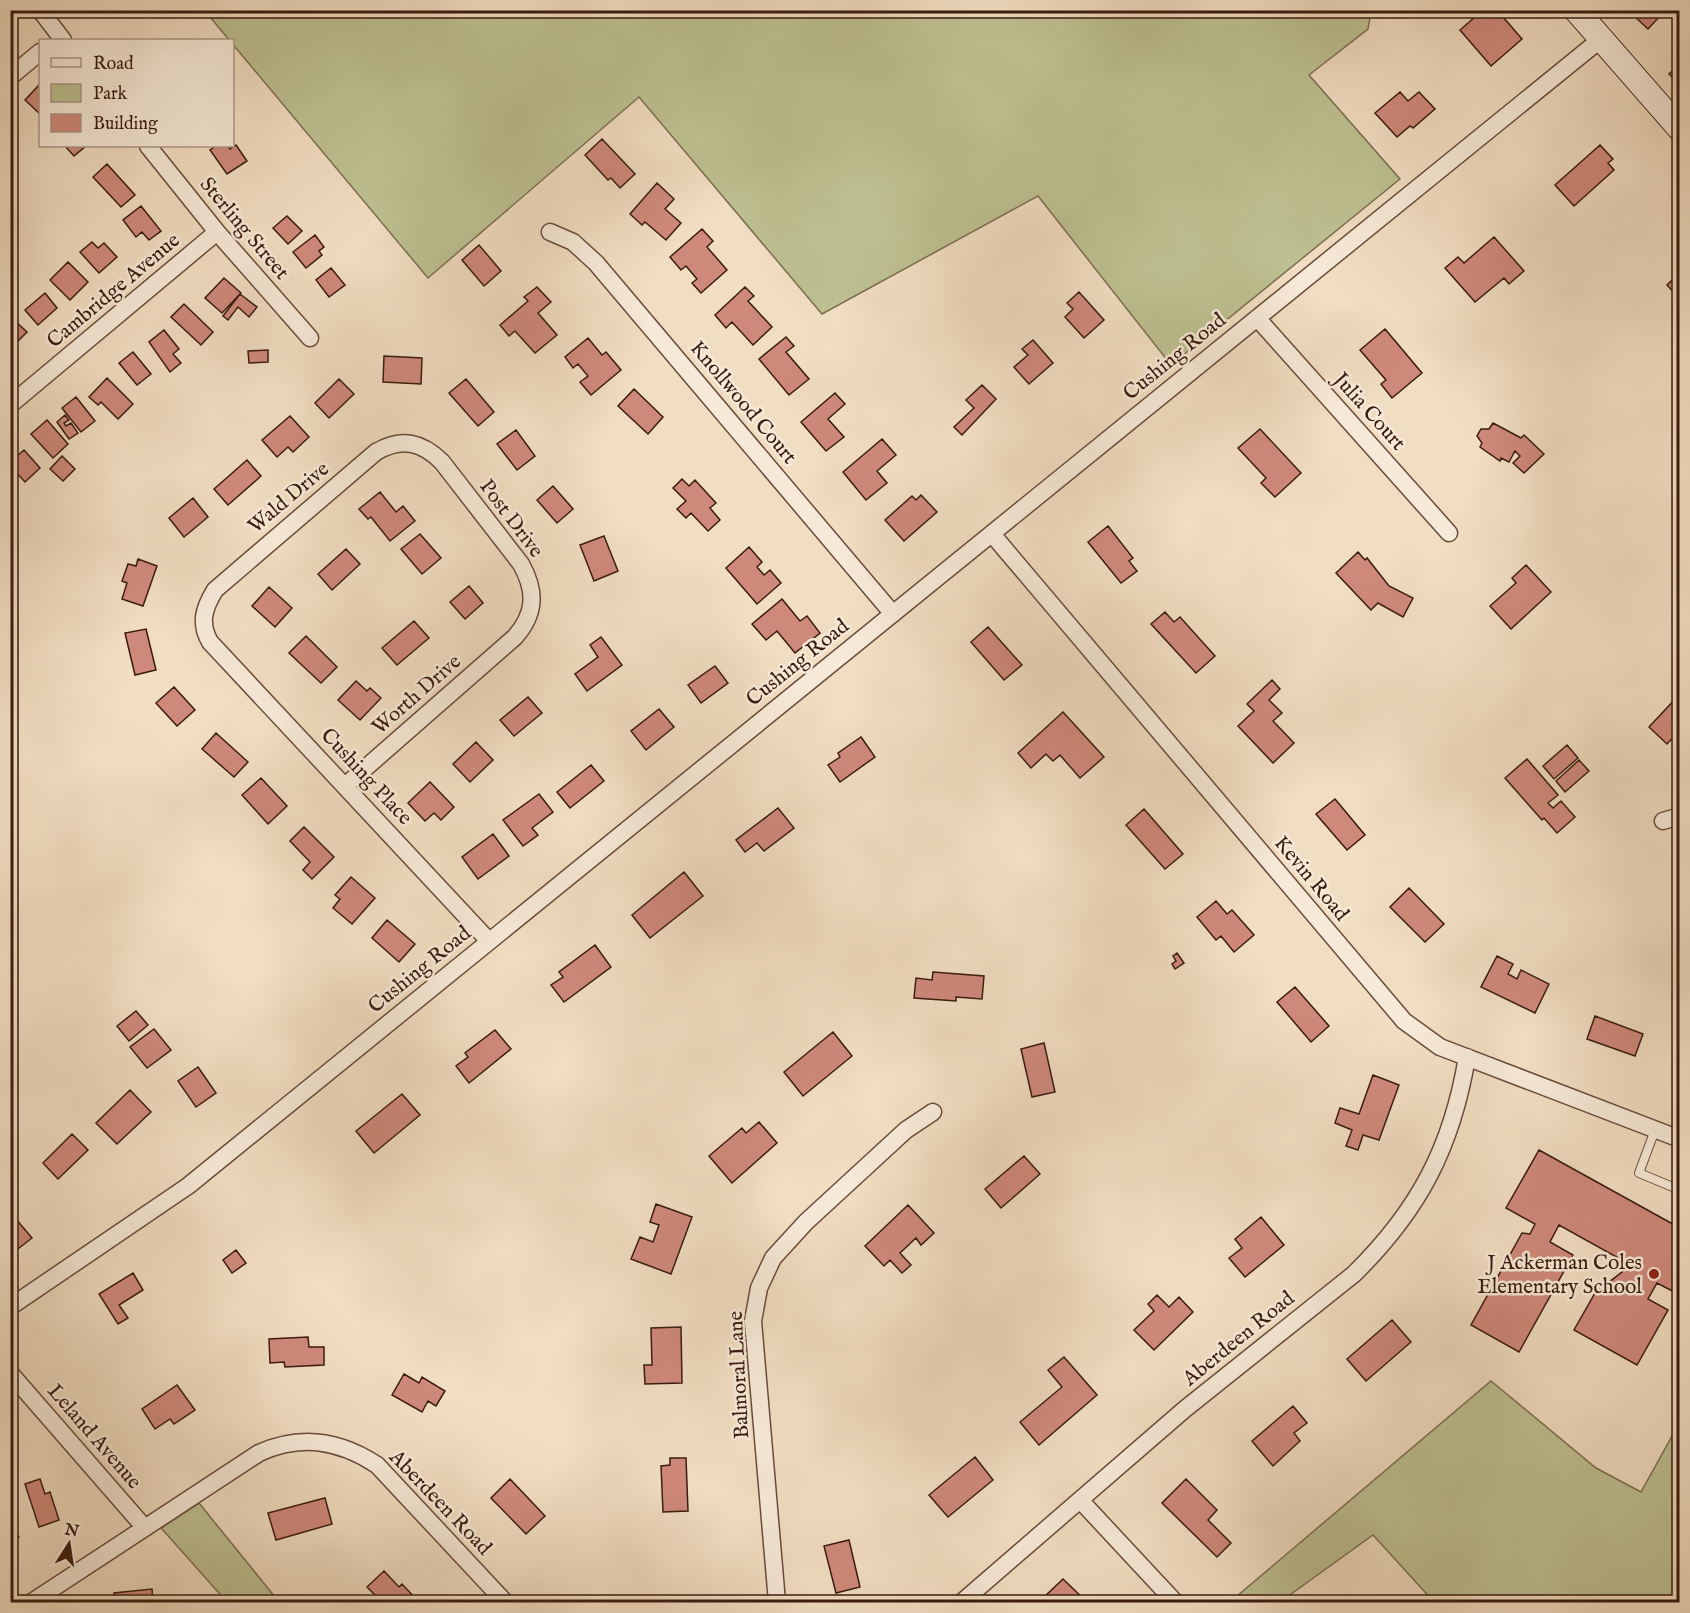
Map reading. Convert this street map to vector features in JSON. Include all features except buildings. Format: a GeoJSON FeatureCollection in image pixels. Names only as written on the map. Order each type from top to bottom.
{"type":"FeatureCollection","features":[{"type":"Feature","properties":{"kind":"street"},"geometry":{"type":"LineString","coordinates":[[40,10],[59,39]]}},
{"type":"Feature","properties":{"kind":"street"},"geometry":{"type":"LineString","coordinates":[[1583,13],[1601,39],[1680,129]]}},
{"type":"Feature","properties":{"kind":"street","name":"Cushing Road"},"geometry":{"type":"LineString","coordinates":[[10,1307],[188,1186],[1601,39]]}},
{"type":"Feature","properties":{"kind":"street"},"geometry":{"type":"LineString","coordinates":[[10,77],[39,53]]}},
{"type":"Feature","properties":{"kind":"street","name":"Sterling Street"},"geometry":{"type":"LineString","coordinates":[[149,147],[217,232],[310,339]]}},
{"type":"Feature","properties":{"kind":"street","name":"Cambridge Avenue"},"geometry":{"type":"LineString","coordinates":[[10,405],[217,232]]}},
{"type":"Feature","properties":{"kind":"street","name":"Knollwood Court"},"geometry":{"type":"LineString","coordinates":[[550,232],[573,242],[596,263],[893,614]]}},
{"type":"Feature","properties":{"kind":"street","name":"Julia Court"},"geometry":{"type":"LineString","coordinates":[[1257,318],[1449,533]]}},
{"type":"Feature","properties":{"kind":"street","name":"Wald Drive"},"geometry":{"type":"LineString","coordinates":[[210,642],[202,625],[204,613],[215,590],[376,452],[388,445],[403,442],[417,444],[430,450],[442,462]]}},
{"type":"Feature","properties":{"kind":"street","name":"Post Drive"},"geometry":{"type":"LineString","coordinates":[[442,462],[521,564],[530,581],[532,608],[528,619],[515,637]]}},
{"type":"Feature","properties":{"kind":"street","name":"Kevin Road"},"geometry":{"type":"LineString","coordinates":[[992,534],[1404,1021],[1440,1047],[1680,1139]]}},
{"type":"Feature","properties":{"kind":"street","name":"Worth Drive"},"geometry":{"type":"LineString","coordinates":[[346,785],[515,637]]}},
{"type":"Feature","properties":{"kind":"street","name":"Cushing Place"},"geometry":{"type":"LineString","coordinates":[[210,642],[346,785],[489,941]]}},
{"type":"Feature","properties":{"kind":"street","name":"Aberdeen Road"},"geometry":{"type":"LineString","coordinates":[[962,1602],[1185,1409],[1354,1274],[1380,1249],[1422,1192],[1439,1160],[1461,1092],[1467,1057]]}},
{"type":"Feature","properties":{"kind":"street","name":"Balmoral Lane"},"geometry":{"type":"LineString","coordinates":[[777,1602],[753,1322],[759,1288],[773,1258],[806,1222],[906,1130],[933,1112]]}},
{"type":"Feature","properties":{"kind":"street","name":"Leland Avenue"},"geometry":{"type":"LineString","coordinates":[[10,1373],[145,1528]]}},
{"type":"Feature","properties":{"kind":"street","name":"Aberdeen Road"},"geometry":{"type":"LineString","coordinates":[[32,1602],[259,1453],[292,1442],[326,1442],[358,1452],[377,1465],[505,1602]]}},
{"type":"Feature","properties":{"kind":"street"},"geometry":{"type":"LineString","coordinates":[[1080,1500],[1175,1602]]}},
{"type":"Feature","properties":{"kind":"lane"},"geometry":{"type":"LineString","coordinates":[[1655,1130],[1639,1173],[1680,1190]]}},
{"type":"Feature","properties":{"kind":"green space"},"geometry":{"type":"Polygon","coordinates":[[[205,11],[1371,11],[1368,29],[1309,75],[1400,179],[1171,365],[1038,196],[822,314],[639,97],[428,278],[234,46],[234,39],[228,39],[205,11]]]}},
{"type":"Feature","properties":{"kind":"green space"},"geometry":{"type":"Polygon","coordinates":[[[1491,1381],[1596,1468],[1641,1492],[1676,1429],[1679,1430],[1679,1602],[1434,1602],[1373,1535],[1280,1602],[1230,1602],[1491,1381]]]}},
{"type":"Feature","properties":{"kind":"green space"},"geometry":{"type":"Polygon","coordinates":[[[199,1503],[279,1602],[227,1602],[161,1528],[199,1503]]]}},
{"type":"Feature","properties":{"kind":"place","name":"J Ackerman Coles Elementary School"},"geometry":{"type":"Point","coordinates":[1654,1274]}}]}
